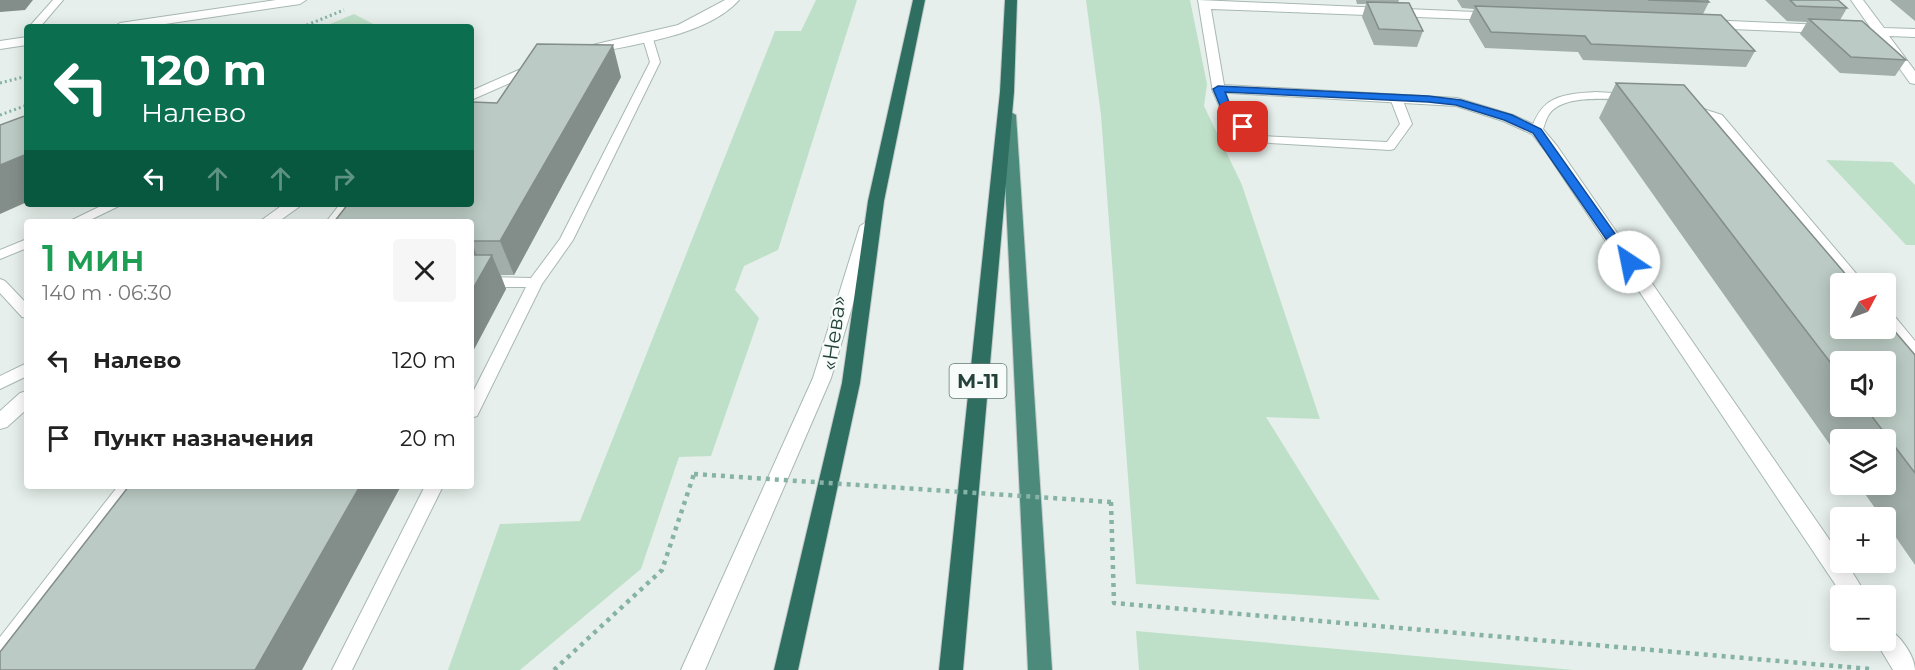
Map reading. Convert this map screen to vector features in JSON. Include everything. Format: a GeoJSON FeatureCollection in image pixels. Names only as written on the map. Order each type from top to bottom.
{"type":"FeatureCollection","features":[{"type":"Feature","properties":{"kind":"highway","name":"«Нева»"},"geometry":{"type":"LineString","coordinates":[[786,670],[851,383],[876,201],[919,0]]}},
{"type":"Feature","properties":{"kind":"highway","name":"М-11"},"geometry":{"type":"LineString","coordinates":[[951,670],[1007,92],[1011,0]]}},
{"type":"Feature","properties":{"kind":"highway"},"geometry":{"type":"LineString","coordinates":[[1007,92],[1041,670]]}},
{"type":"Feature","properties":{"kind":"street"},"geometry":{"type":"LineString","coordinates":[[140,24],[300,0]]}},
{"type":"Feature","properties":{"kind":"street"},"geometry":{"type":"LineString","coordinates":[[579,53],[648,39],[707,17],[733,0]]}},
{"type":"Feature","properties":{"kind":"street"},"geometry":{"type":"LineString","coordinates":[[1857,0],[1915,80]]}},
{"type":"Feature","properties":{"kind":"street"},"geometry":{"type":"LineString","coordinates":[[1512,17],[1204,3],[1218,89],[1457,102],[1508,118],[1537,131],[1552,149],[1849,585]]}},
{"type":"Feature","properties":{"kind":"street"},"geometry":{"type":"LineString","coordinates":[[1689,23],[1915,33]]}},
{"type":"Feature","properties":{"kind":"street"},"geometry":{"type":"LineString","coordinates":[[0,45],[24,39]]}},
{"type":"Feature","properties":{"kind":"street"},"geometry":{"type":"LineString","coordinates":[[474,95],[519,73],[558,59]]}},
{"type":"Feature","properties":{"kind":"street"},"geometry":{"type":"LineString","coordinates":[[693,670],[822,378],[876,201]]}},
{"type":"Feature","properties":{"kind":"street"},"geometry":{"type":"LineString","coordinates":[[272,219],[290,207]]}},
{"type":"Feature","properties":{"kind":"street"},"geometry":{"type":"LineString","coordinates":[[0,422],[24,401]]}},
{"type":"Feature","properties":{"kind":"street"},"geometry":{"type":"LineString","coordinates":[[1894,651],[1906,670]]}},
{"type":"Feature","properties":{"kind":"lane"},"geometry":{"type":"LineString","coordinates":[[37,24],[58,0]]}},
{"type":"Feature","properties":{"kind":"lane"},"geometry":{"type":"LineString","coordinates":[[474,406],[535,283],[566,240],[655,62],[648,39]]}},
{"type":"Feature","properties":{"kind":"lane"},"geometry":{"type":"LineString","coordinates":[[500,99],[519,73]]}},
{"type":"Feature","properties":{"kind":"lane"},"geometry":{"type":"LineString","coordinates":[[1218,89],[1228,115],[1258,139],[1390,146],[1406,124],[1396,98]]}},
{"type":"Feature","properties":{"kind":"lane"},"geometry":{"type":"LineString","coordinates":[[1537,131],[1543,111],[1559,100],[1596,95],[1642,98]]}},
{"type":"Feature","properties":{"kind":"lane"},"geometry":{"type":"LineString","coordinates":[[1676,103],[1718,117],[1849,273]]}},
{"type":"Feature","properties":{"kind":"lane"},"geometry":{"type":"LineString","coordinates":[[82,219],[109,207]]}},
{"type":"Feature","properties":{"kind":"lane"},"geometry":{"type":"LineString","coordinates":[[335,219],[345,207]]}},
{"type":"Feature","properties":{"kind":"lane"},"geometry":{"type":"LineString","coordinates":[[0,255],[24,244]]}},
{"type":"Feature","properties":{"kind":"lane"},"geometry":{"type":"LineString","coordinates":[[485,282],[535,283]]}},
{"type":"Feature","properties":{"kind":"lane"},"geometry":{"type":"LineString","coordinates":[[0,284],[24,310]]}},
{"type":"Feature","properties":{"kind":"lane"},"geometry":{"type":"LineString","coordinates":[[1896,328],[1915,351]]}},
{"type":"Feature","properties":{"kind":"lane"},"geometry":{"type":"LineString","coordinates":[[0,383],[24,371]]}},
{"type":"Feature","properties":{"kind":"lane"},"geometry":{"type":"LineString","coordinates":[[0,652],[126,489]]}},
{"type":"Feature","properties":{"kind":"lane"},"geometry":{"type":"LineString","coordinates":[[342,670],[432,489]]}},
{"type":"Feature","properties":{"kind":"path"},"geometry":{"type":"LineString","coordinates":[[309,24],[344,10]]}},
{"type":"Feature","properties":{"kind":"path"},"geometry":{"type":"LineString","coordinates":[[0,83],[24,76]]}},
{"type":"Feature","properties":{"kind":"path"},"geometry":{"type":"LineString","coordinates":[[0,115],[24,106]]}},
{"type":"Feature","properties":{"kind":"path"},"geometry":{"type":"LineString","coordinates":[[554,670],[662,570],[694,474],[1111,502],[1114,603],[1875,669]]}},
{"type":"Feature","properties":{"kind":"green space"},"geometry":{"type":"Polygon","coordinates":[[[816,0],[857,0],[778,250],[744,266],[735,290],[759,318],[711,456],[679,457],[641,569],[520,670],[448,670],[500,524],[580,521],[775,31],[801,31],[816,0]]]}},
{"type":"Feature","properties":{"kind":"green space"},"geometry":{"type":"Polygon","coordinates":[[[1086,0],[1190,0],[1207,84],[1204,106],[1242,185],[1320,419],[1266,417],[1380,600],[1136,584],[1101,115],[1086,0]]]}},
{"type":"Feature","properties":{"kind":"green space"},"geometry":{"type":"Polygon","coordinates":[[[354,14],[373,24],[330,24],[354,14]]]}},
{"type":"Feature","properties":{"kind":"green space"},"geometry":{"type":"Polygon","coordinates":[[[1826,160],[1892,162],[1915,185],[1915,245],[1906,245],[1826,160]]]}},
{"type":"Feature","properties":{"kind":"green space"},"geometry":{"type":"Polygon","coordinates":[[[1136,631],[1574,670],[1139,670],[1136,631]]]}},
{"type":"Feature","properties":{"kind":"building"},"geometry":{"type":"Polygon","coordinates":[[[1648,0],[1707,0],[1709,2],[1648,0]]]}},
{"type":"Feature","properties":{"kind":"building"},"geometry":{"type":"Polygon","coordinates":[[[1790,0],[1838,0],[1847,8],[1796,6],[1790,0]]]}},
{"type":"Feature","properties":{"kind":"building"},"geometry":{"type":"Polygon","coordinates":[[[1367,2],[1409,3],[1423,31],[1379,29],[1367,2]]]}},
{"type":"Feature","properties":{"kind":"building"},"geometry":{"type":"Polygon","coordinates":[[[1475,6],[1721,15],[1755,51],[1591,44],[1585,36],[1491,32],[1475,6]]]}},
{"type":"Feature","properties":{"kind":"building"},"geometry":{"type":"Polygon","coordinates":[[[1809,19],[1862,21],[1906,60],[1851,57],[1809,19]]]}},
{"type":"Feature","properties":{"kind":"building"},"geometry":{"type":"Polygon","coordinates":[[[537,44],[613,45],[500,241],[474,241],[474,219],[336,219],[346,207],[474,207],[474,102],[497,103],[537,44]]]}},
{"type":"Feature","properties":{"kind":"building"},"geometry":{"type":"Polygon","coordinates":[[[1616,83],[1684,85],[1845,273],[1830,273],[1830,339],[1896,339],[1896,333],[1915,355],[1915,473],[1896,448],[1896,429],[1882,429],[1872,417],[1896,417],[1896,351],[1830,351],[1830,362],[1616,83]]]}},
{"type":"Feature","properties":{"kind":"building"},"geometry":{"type":"Polygon","coordinates":[[[24,116],[24,155],[0,165],[0,125],[24,116]]]}},
{"type":"Feature","properties":{"kind":"building"},"geometry":{"type":"Polygon","coordinates":[[[474,255],[492,255],[474,287],[474,255]]]}},
{"type":"Feature","properties":{"kind":"building"},"geometry":{"type":"Polygon","coordinates":[[[127,489],[358,489],[255,670],[0,670],[0,652],[127,489]]]}},
{"type":"Feature","properties":{"kind":"route"},"geometry":{"type":"LineString","coordinates":[[1243,127],[1228,115],[1218,89],[1428,99],[1457,102],[1508,118],[1537,131],[1552,149],[1629,262]]}}]}
